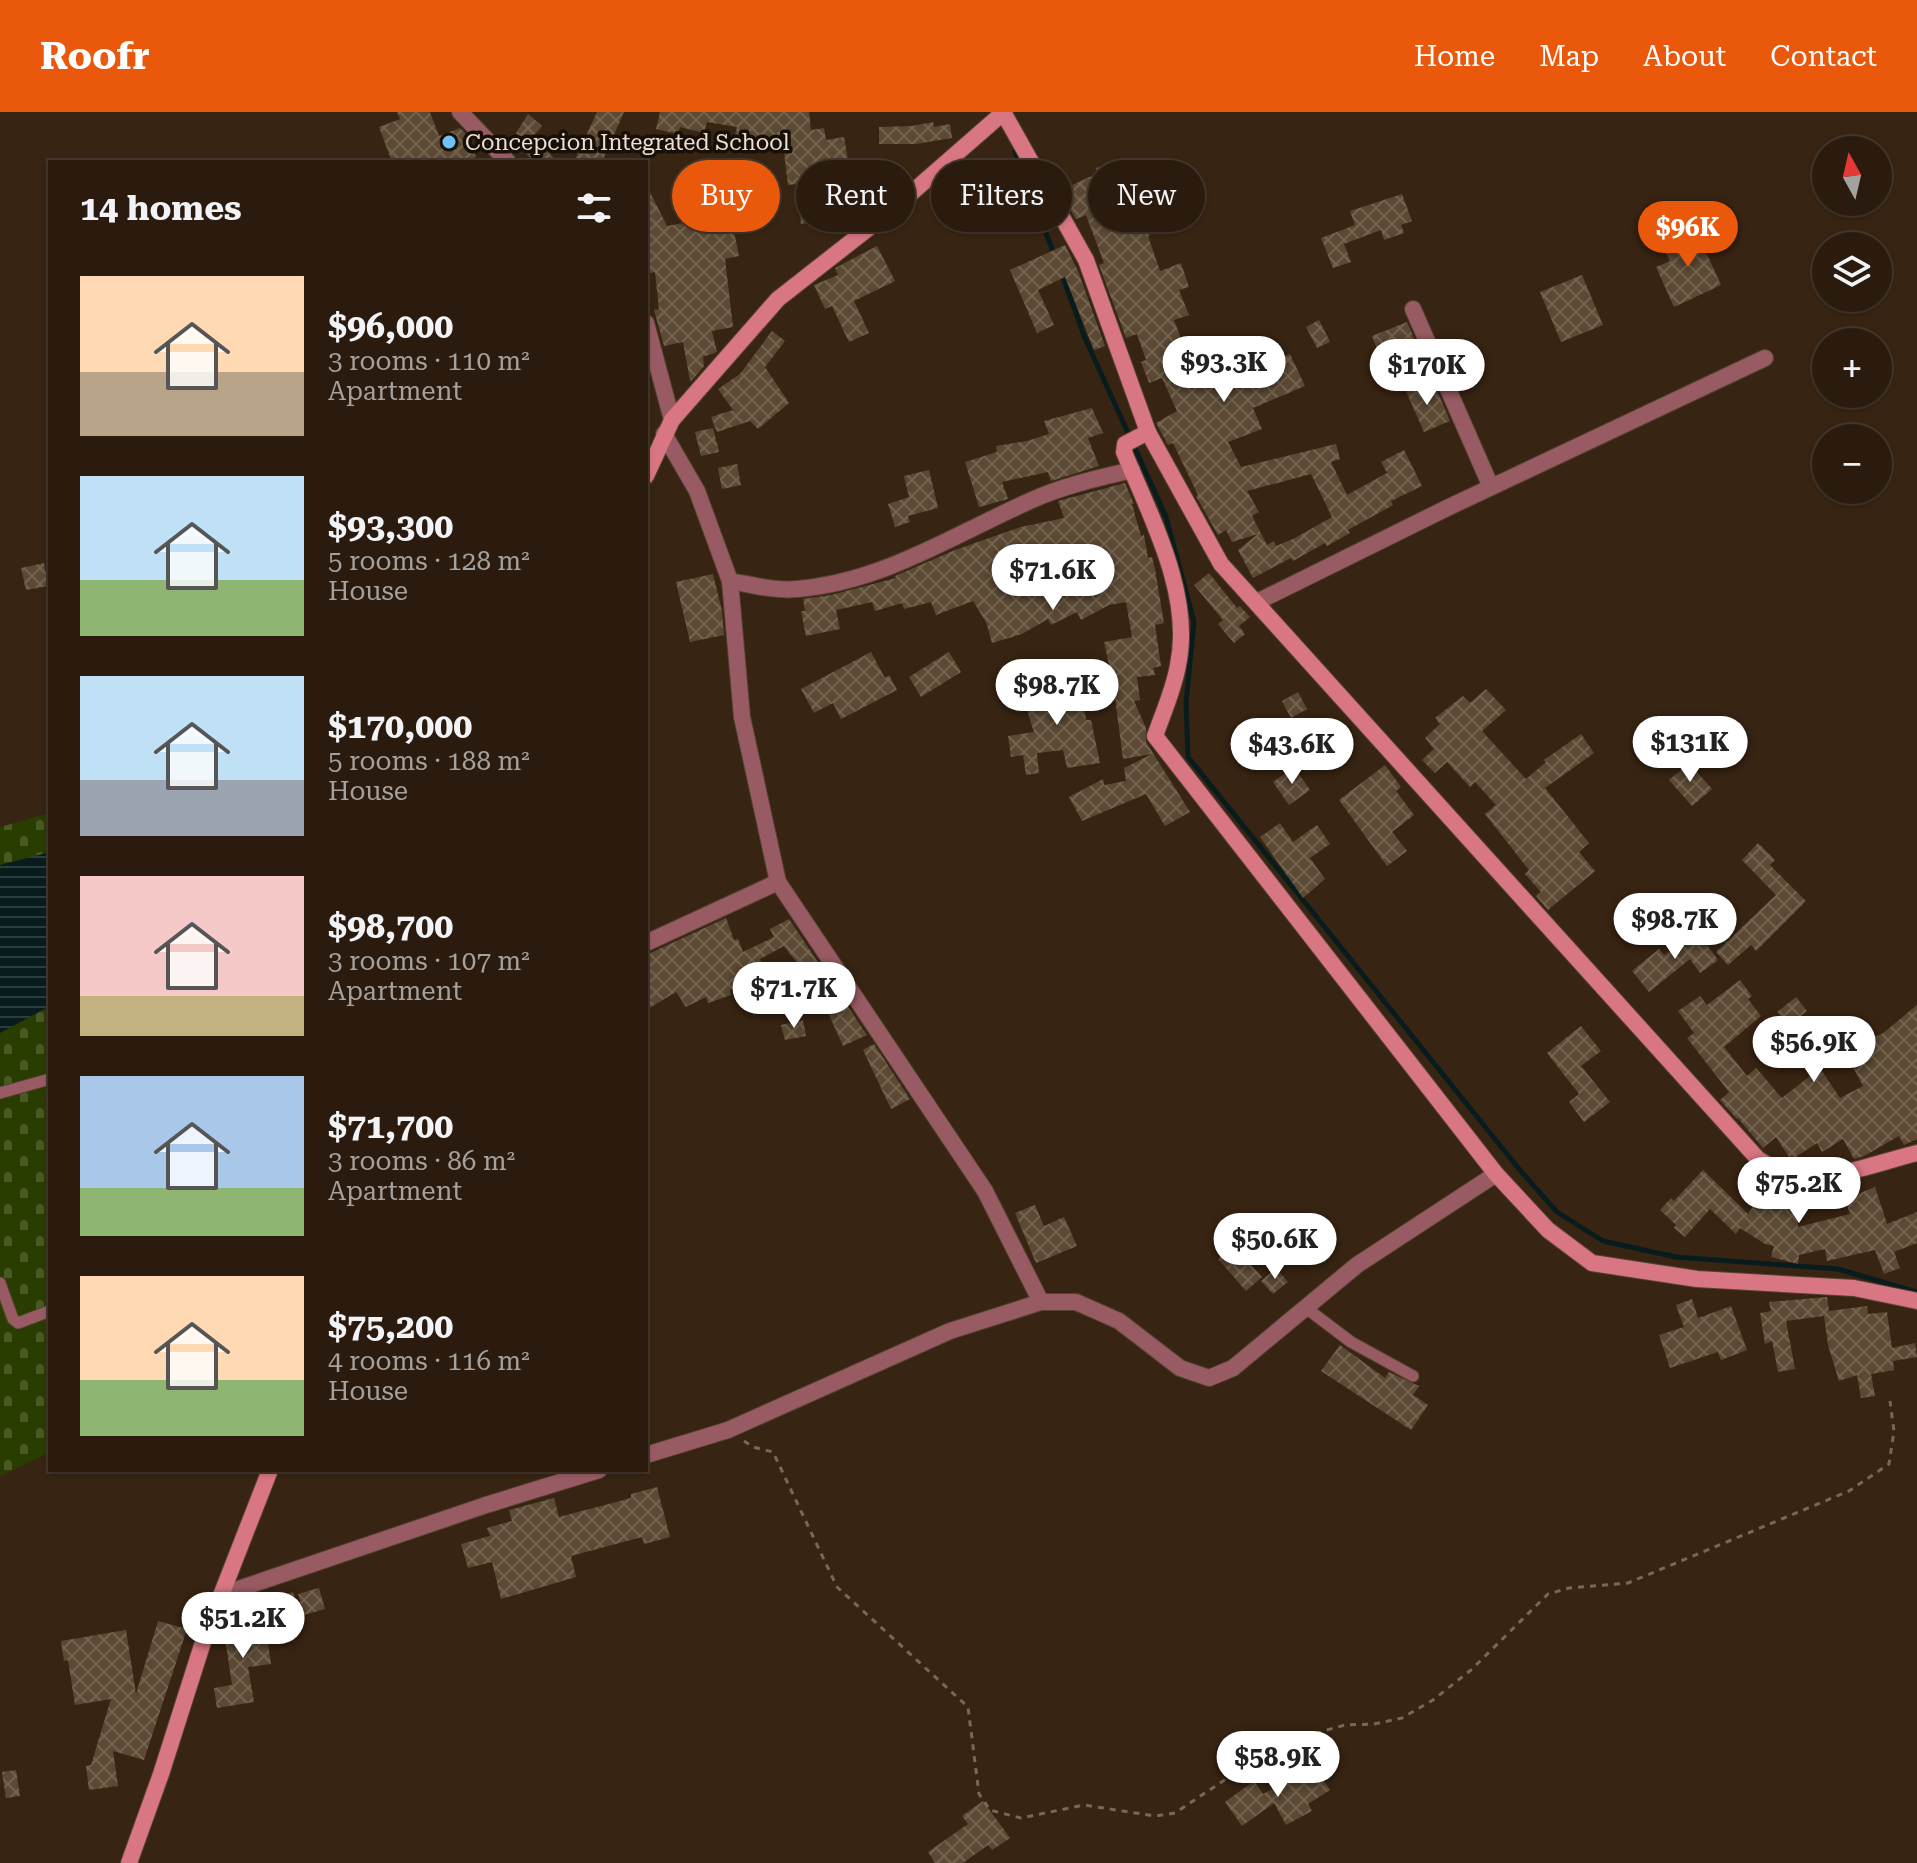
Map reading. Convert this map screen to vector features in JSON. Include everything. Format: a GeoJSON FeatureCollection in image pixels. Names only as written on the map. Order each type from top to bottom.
{"type":"FeatureCollection","features":[{"type":"Feature","properties":{"kind":"main road"},"geometry":{"type":"LineString","coordinates":[[648,472],[668,427],[778,299],[893,209],[1004,112],[1086,260],[1148,432],[1221,564],[1758,1159],[1775,1171],[1821,1177],[1917,1153]]}},
{"type":"Feature","properties":{"kind":"main road"},"geometry":{"type":"LineString","coordinates":[[1148,432],[1125,444],[1124,452],[1166,552],[1181,617],[1179,664],[1155,736],[1496,1174],[1548,1230],[1592,1263],[1697,1279],[1854,1288],[1917,1301]]}},
{"type":"Feature","properties":{"kind":"main road"},"geometry":{"type":"LineString","coordinates":[[129,1863],[221,1595],[269,1472]]}},
{"type":"Feature","properties":{"kind":"street"},"geometry":{"type":"LineString","coordinates":[[460,112],[506,160]]}},
{"type":"Feature","properties":{"kind":"street"},"geometry":{"type":"LineString","coordinates":[[1413,309],[1491,487]]}},
{"type":"Feature","properties":{"kind":"street"},"geometry":{"type":"LineString","coordinates":[[648,332],[668,427],[697,491],[730,581],[742,717],[778,882],[985,1191],[1041,1302]]}},
{"type":"Feature","properties":{"kind":"street"},"geometry":{"type":"LineString","coordinates":[[1257,602],[1765,358]]}},
{"type":"Feature","properties":{"kind":"street"},"geometry":{"type":"LineString","coordinates":[[730,581],[767,588],[796,589],[850,580],[909,561],[1033,499],[1132,470]]}},
{"type":"Feature","properties":{"kind":"street"},"geometry":{"type":"LineString","coordinates":[[648,942],[778,882]]}},
{"type":"Feature","properties":{"kind":"street"},"geometry":{"type":"LineString","coordinates":[[648,1454],[728,1430],[950,1331],[1041,1302],[1076,1302],[1119,1321],[1180,1368],[1209,1378],[1233,1368],[1357,1265],[1496,1174]]}},
{"type":"Feature","properties":{"kind":"street"},"geometry":{"type":"LineString","coordinates":[[221,1595],[593,1472]]}},
{"type":"Feature","properties":{"kind":"lane"},"geometry":{"type":"LineString","coordinates":[[0,1093],[48,1080]]}},
{"type":"Feature","properties":{"kind":"lane"},"geometry":{"type":"LineString","coordinates":[[0,1283],[13,1319],[18,1323],[48,1312]]}},
{"type":"Feature","properties":{"kind":"lane"},"geometry":{"type":"LineString","coordinates":[[1306,1308],[1351,1342],[1413,1376]]}},
{"type":"Feature","properties":{"kind":"path"},"geometry":{"type":"LineString","coordinates":[[728,1430],[753,1447],[773,1452],[837,1587],[968,1707],[979,1794],[990,1810],[1021,1818],[1066,1807],[1097,1805],[1155,1816],[1175,1813],[1226,1779],[1284,1755],[1307,1738],[1323,1731],[1402,1718],[1433,1700],[1471,1670],[1548,1594],[1569,1588],[1628,1583],[1849,1491],[1889,1464],[1894,1431],[1890,1401]]}},
{"type":"Feature","properties":{"kind":"green space"},"geometry":{"type":"Polygon","coordinates":[[[48,814],[48,1453],[0,1476],[0,827],[48,814]]]}},
{"type":"Feature","properties":{"kind":"shaded area"},"geometry":{"type":"Polygon","coordinates":[[[48,853],[48,1007],[0,1033],[0,865],[48,853]]]}},
{"type":"Feature","properties":{"kind":"building"},"geometry":{"type":"Polygon","coordinates":[[[397,112],[430,112],[439,136],[460,128],[467,135],[476,157],[468,160],[391,160],[379,127],[400,119],[397,112]]]}},
{"type":"Feature","properties":{"kind":"building"},"geometry":{"type":"Polygon","coordinates":[[[597,112],[624,112],[603,160],[575,160],[597,112]]]}},
{"type":"Feature","properties":{"kind":"building"},"geometry":{"type":"Polygon","coordinates":[[[660,112],[809,112],[811,130],[824,128],[826,140],[844,137],[848,160],[796,160],[796,184],[788,185],[782,136],[758,138],[757,143],[734,139],[737,127],[707,122],[704,133],[680,127],[678,134],[656,129],[660,112]]]}},
{"type":"Feature","properties":{"kind":"building"},"geometry":{"type":"Polygon","coordinates":[[[528,114],[542,126],[533,137],[556,160],[532,160],[515,142],[520,137],[516,133],[528,114]]]}},
{"type":"Feature","properties":{"kind":"building"},"geometry":{"type":"Polygon","coordinates":[[[933,122],[934,127],[950,124],[952,138],[916,144],[879,144],[879,127],[933,122]]]}},
{"type":"Feature","properties":{"kind":"building"},"geometry":{"type":"Polygon","coordinates":[[[1088,178],[1088,220],[1086,215],[1076,219],[1072,212],[1072,185],[1088,178]]]}},
{"type":"Feature","properties":{"kind":"building"},"geometry":{"type":"Polygon","coordinates":[[[648,188],[667,226],[672,225],[672,232],[734,232],[739,256],[725,259],[733,327],[712,331],[717,352],[703,357],[704,366],[690,381],[683,342],[664,346],[654,310],[659,309],[655,272],[648,274],[648,188]]]}},
{"type":"Feature","properties":{"kind":"building"},"geometry":{"type":"Polygon","coordinates":[[[1402,194],[1412,221],[1401,225],[1404,233],[1384,240],[1381,230],[1344,244],[1351,262],[1333,268],[1321,238],[1355,225],[1350,211],[1402,194]]]}},
{"type":"Feature","properties":{"kind":"building"},"geometry":{"type":"Polygon","coordinates":[[[1694,226],[1721,285],[1674,307],[1656,267],[1670,261],[1664,249],[1678,243],[1674,235],[1694,226]]]}},
{"type":"Feature","properties":{"kind":"building"},"geometry":{"type":"Polygon","coordinates":[[[1092,232],[1149,232],[1160,271],[1181,263],[1189,287],[1179,290],[1189,315],[1174,320],[1187,355],[1217,343],[1232,381],[1290,354],[1305,386],[1253,408],[1262,429],[1228,442],[1241,467],[1336,444],[1340,459],[1331,462],[1347,495],[1387,473],[1381,462],[1404,450],[1422,486],[1391,501],[1393,505],[1348,530],[1350,533],[1327,546],[1325,543],[1253,578],[1238,550],[1258,534],[1232,542],[1226,530],[1218,535],[1196,496],[1173,443],[1168,445],[1156,423],[1177,411],[1162,378],[1149,383],[1141,362],[1146,360],[1137,334],[1126,338],[1099,265],[1104,263],[1092,232]],[[1311,474],[1247,491],[1259,512],[1252,516],[1267,545],[1274,541],[1276,546],[1332,517],[1311,474]]]}},
{"type":"Feature","properties":{"kind":"building"},"geometry":{"type":"Polygon","coordinates":[[[1065,245],[1078,271],[1105,346],[1094,350],[1065,277],[1038,290],[1054,325],[1037,333],[1010,270],[1065,245]]]}},
{"type":"Feature","properties":{"kind":"building"},"geometry":{"type":"Polygon","coordinates":[[[877,246],[895,281],[854,301],[869,333],[849,342],[832,306],[825,309],[814,285],[838,275],[835,268],[877,246]]]}},
{"type":"Feature","properties":{"kind":"building"},"geometry":{"type":"Polygon","coordinates":[[[1582,275],[1603,325],[1561,342],[1540,292],[1582,275]]]}},
{"type":"Feature","properties":{"kind":"building"},"geometry":{"type":"Polygon","coordinates":[[[1319,320],[1330,342],[1317,348],[1306,327],[1319,320]]]}},
{"type":"Feature","properties":{"kind":"building"},"geometry":{"type":"Polygon","coordinates":[[[1407,322],[1415,340],[1379,354],[1372,336],[1407,322]]]}},
{"type":"Feature","properties":{"kind":"building"},"geometry":{"type":"Polygon","coordinates":[[[772,331],[785,341],[765,367],[789,403],[758,429],[750,421],[717,432],[711,417],[733,410],[718,389],[740,374],[772,331]]]}},
{"type":"Feature","properties":{"kind":"building"},"geometry":{"type":"Polygon","coordinates":[[[1421,382],[1426,393],[1436,388],[1450,421],[1424,432],[1405,389],[1421,382]]]}},
{"type":"Feature","properties":{"kind":"building"},"geometry":{"type":"Polygon","coordinates":[[[1092,408],[1103,433],[1088,438],[1099,466],[1051,481],[1048,472],[1002,482],[1008,499],[979,507],[965,462],[997,452],[996,446],[1049,434],[1044,421],[1092,408]]]}},
{"type":"Feature","properties":{"kind":"building"},"geometry":{"type":"Polygon","coordinates":[[[713,428],[719,452],[701,456],[695,432],[713,428]]]}},
{"type":"Feature","properties":{"kind":"building"},"geometry":{"type":"Polygon","coordinates":[[[737,464],[741,485],[722,489],[718,468],[737,464]]]}},
{"type":"Feature","properties":{"kind":"building"},"geometry":{"type":"Polygon","coordinates":[[[929,470],[938,508],[908,516],[910,522],[895,527],[888,504],[909,497],[904,476],[929,470]]]}},
{"type":"Feature","properties":{"kind":"building"},"geometry":{"type":"Polygon","coordinates":[[[1125,483],[1134,504],[1141,536],[1144,535],[1148,558],[1152,557],[1164,623],[1155,625],[1161,666],[1153,668],[1155,675],[1137,677],[1140,700],[1134,701],[1146,728],[1146,742],[1190,812],[1165,826],[1146,794],[1082,821],[1069,797],[1103,779],[1104,785],[1126,781],[1124,768],[1152,754],[1123,759],[1104,642],[1132,637],[1126,602],[1109,605],[1081,620],[1077,612],[1051,625],[1048,619],[1022,634],[992,643],[986,622],[973,601],[936,615],[931,602],[904,609],[902,603],[875,611],[872,602],[836,610],[840,629],[806,636],[801,611],[805,611],[803,599],[896,578],[955,550],[1021,527],[1064,518],[1058,501],[1125,483]]]}},
{"type":"Feature","properties":{"kind":"building"},"geometry":{"type":"Polygon","coordinates":[[[44,563],[48,586],[26,590],[21,568],[44,563]]]}},
{"type":"Feature","properties":{"kind":"building"},"geometry":{"type":"Polygon","coordinates":[[[1209,573],[1237,608],[1240,606],[1250,617],[1239,626],[1245,634],[1234,643],[1218,624],[1223,620],[1194,585],[1209,573]]]}},
{"type":"Feature","properties":{"kind":"building"},"geometry":{"type":"Polygon","coordinates":[[[713,574],[724,635],[690,642],[676,582],[713,574]]]}},
{"type":"Feature","properties":{"kind":"building"},"geometry":{"type":"Polygon","coordinates":[[[871,652],[885,678],[889,675],[897,690],[841,719],[833,703],[814,713],[801,689],[871,652]]]}},
{"type":"Feature","properties":{"kind":"building"},"geometry":{"type":"Polygon","coordinates":[[[949,652],[961,672],[921,697],[909,677],[949,652]]]}},
{"type":"Feature","properties":{"kind":"building"},"geometry":{"type":"Polygon","coordinates":[[[1080,677],[1086,720],[1091,720],[1100,763],[1067,768],[1063,750],[1037,753],[1039,773],[1026,775],[1023,755],[1011,757],[1008,736],[1034,732],[1026,707],[1032,705],[1030,695],[1045,692],[1044,681],[1080,677]]]}},
{"type":"Feature","properties":{"kind":"building"},"geometry":{"type":"Polygon","coordinates":[[[1486,689],[1506,710],[1482,731],[1526,779],[1546,762],[1544,760],[1581,734],[1594,753],[1545,788],[1589,843],[1579,852],[1595,871],[1548,910],[1536,896],[1541,892],[1525,874],[1529,870],[1485,814],[1496,805],[1475,782],[1470,787],[1447,762],[1435,773],[1422,760],[1434,749],[1425,738],[1440,724],[1435,718],[1463,696],[1470,703],[1486,689]]]}},
{"type":"Feature","properties":{"kind":"building"},"geometry":{"type":"Polygon","coordinates":[[[1298,692],[1307,709],[1291,718],[1282,701],[1298,692]]]}},
{"type":"Feature","properties":{"kind":"building"},"geometry":{"type":"Polygon","coordinates":[[[1321,730],[1335,750],[1305,771],[1291,751],[1321,730]]]}},
{"type":"Feature","properties":{"kind":"building"},"geometry":{"type":"Polygon","coordinates":[[[1689,763],[1712,789],[1692,806],[1669,780],[1689,763]]]}},
{"type":"Feature","properties":{"kind":"building"},"geometry":{"type":"Polygon","coordinates":[[[1385,765],[1401,787],[1396,791],[1414,815],[1392,832],[1407,851],[1387,866],[1339,800],[1385,765]]]}},
{"type":"Feature","properties":{"kind":"building"},"geometry":{"type":"Polygon","coordinates":[[[1294,767],[1310,790],[1289,805],[1273,782],[1294,767]]]}},
{"type":"Feature","properties":{"kind":"building"},"geometry":{"type":"Polygon","coordinates":[[[1280,823],[1293,842],[1317,825],[1330,844],[1310,858],[1325,879],[1303,898],[1260,837],[1280,823]]]}},
{"type":"Feature","properties":{"kind":"building"},"geometry":{"type":"Polygon","coordinates":[[[1758,843],[1775,860],[1770,865],[1806,901],[1756,951],[1751,945],[1728,965],[1716,952],[1776,895],[1742,860],[1758,843]]]}},
{"type":"Feature","properties":{"kind":"building"},"geometry":{"type":"Polygon","coordinates":[[[726,918],[734,940],[738,939],[743,952],[774,937],[770,929],[789,919],[867,1035],[843,1046],[826,1008],[814,1013],[791,976],[802,969],[784,946],[760,959],[766,971],[730,990],[731,995],[708,1003],[706,997],[686,1007],[676,992],[648,1009],[648,954],[726,918]]]}},
{"type":"Feature","properties":{"kind":"building"},"geometry":{"type":"Polygon","coordinates":[[[1697,931],[1718,960],[1700,973],[1690,959],[1649,992],[1632,971],[1659,949],[1664,955],[1697,931]]]}},
{"type":"Feature","properties":{"kind":"building"},"geometry":{"type":"Polygon","coordinates":[[[1740,980],[1752,996],[1748,999],[1761,1016],[1724,1047],[1747,1076],[1756,1068],[1782,1098],[1820,1068],[1840,1098],[1863,1086],[1843,1048],[1882,1034],[1917,1005],[1917,1139],[1904,1145],[1899,1136],[1854,1159],[1843,1139],[1822,1152],[1817,1143],[1791,1160],[1776,1137],[1763,1148],[1720,1100],[1729,1092],[1687,1038],[1694,1033],[1678,1011],[1700,996],[1707,1005],[1740,980]]]}},
{"type":"Feature","properties":{"kind":"building"},"geometry":{"type":"Polygon","coordinates":[[[1796,997],[1807,1011],[1789,1026],[1777,1012],[1796,997]]]}},
{"type":"Feature","properties":{"kind":"building"},"geometry":{"type":"Polygon","coordinates":[[[803,1020],[806,1036],[785,1040],[781,1025],[803,1020]]]}},
{"type":"Feature","properties":{"kind":"building"},"geometry":{"type":"Polygon","coordinates":[[[1581,1026],[1601,1051],[1581,1066],[1610,1102],[1584,1122],[1569,1102],[1579,1094],[1547,1053],[1581,1026]]]}},
{"type":"Feature","properties":{"kind":"building"},"geometry":{"type":"Polygon","coordinates":[[[874,1044],[910,1099],[891,1109],[863,1050],[874,1044]]]}},
{"type":"Feature","properties":{"kind":"building"},"geometry":{"type":"Polygon","coordinates":[[[1703,1170],[1748,1214],[1757,1200],[1772,1209],[1796,1206],[1798,1227],[1850,1214],[1845,1199],[1875,1187],[1887,1224],[1917,1212],[1917,1243],[1894,1252],[1900,1268],[1884,1274],[1875,1250],[1827,1261],[1825,1249],[1799,1255],[1798,1264],[1771,1257],[1774,1246],[1765,1244],[1740,1228],[1736,1234],[1710,1209],[1685,1237],[1660,1210],[1671,1198],[1674,1201],[1703,1170]]]}},
{"type":"Feature","properties":{"kind":"building"},"geometry":{"type":"Polygon","coordinates":[[[1035,1205],[1044,1226],[1064,1217],[1077,1246],[1036,1263],[1015,1213],[1035,1205]]]}},
{"type":"Feature","properties":{"kind":"building"},"geometry":{"type":"Polygon","coordinates":[[[1234,1246],[1262,1277],[1246,1291],[1218,1259],[1234,1246]]]}},
{"type":"Feature","properties":{"kind":"building"},"geometry":{"type":"Polygon","coordinates":[[[1276,1268],[1288,1282],[1273,1294],[1261,1281],[1276,1268]]]}},
{"type":"Feature","properties":{"kind":"building"},"geometry":{"type":"Polygon","coordinates":[[[1827,1297],[1829,1311],[1867,1306],[1868,1314],[1887,1312],[1892,1348],[1915,1343],[1917,1357],[1893,1361],[1894,1370],[1871,1374],[1875,1396],[1861,1398],[1857,1375],[1839,1381],[1828,1345],[1824,1316],[1786,1321],[1795,1369],[1778,1372],[1772,1341],[1765,1344],[1760,1313],[1771,1311],[1769,1302],[1827,1297]]]}},
{"type":"Feature","properties":{"kind":"building"},"geometry":{"type":"Polygon","coordinates":[[[1692,1299],[1698,1318],[1731,1306],[1747,1350],[1721,1360],[1718,1352],[1670,1368],[1659,1335],[1684,1327],[1676,1305],[1692,1299]]]}},
{"type":"Feature","properties":{"kind":"building"},"geometry":{"type":"Polygon","coordinates":[[[1340,1345],[1385,1378],[1389,1372],[1419,1386],[1413,1395],[1428,1405],[1411,1430],[1321,1371],[1340,1345]]]}},
{"type":"Feature","properties":{"kind":"building"},"geometry":{"type":"Polygon","coordinates":[[[657,1487],[670,1537],[644,1544],[642,1537],[571,1556],[576,1577],[501,1599],[492,1562],[468,1568],[461,1544],[490,1536],[487,1528],[512,1521],[509,1510],[554,1498],[559,1517],[631,1498],[631,1494],[657,1487]]]}},
{"type":"Feature","properties":{"kind":"building"},"geometry":{"type":"Polygon","coordinates":[[[319,1588],[325,1609],[304,1615],[298,1594],[319,1588]]]}},
{"type":"Feature","properties":{"kind":"building"},"geometry":{"type":"Polygon","coordinates":[[[293,1592],[298,1607],[275,1614],[271,1599],[293,1592]]]}},
{"type":"Feature","properties":{"kind":"building"},"geometry":{"type":"Polygon","coordinates":[[[264,1617],[271,1664],[248,1667],[254,1702],[217,1708],[214,1688],[232,1685],[223,1624],[264,1617]]]}},
{"type":"Feature","properties":{"kind":"building"},"geometry":{"type":"Polygon","coordinates":[[[158,1621],[187,1629],[144,1760],[113,1751],[118,1786],[89,1790],[86,1766],[91,1765],[111,1699],[75,1705],[68,1660],[64,1661],[61,1641],[126,1630],[136,1694],[158,1621]]]}},
{"type":"Feature","properties":{"kind":"building"},"geometry":{"type":"Polygon","coordinates":[[[16,1770],[20,1796],[6,1798],[2,1772],[16,1770]]]}},
{"type":"Feature","properties":{"kind":"building"},"geometry":{"type":"Polygon","coordinates":[[[1318,1772],[1330,1790],[1308,1804],[1312,1811],[1286,1825],[1274,1803],[1242,1826],[1225,1802],[1254,1781],[1263,1794],[1296,1776],[1300,1783],[1318,1772]]]}},
{"type":"Feature","properties":{"kind":"building"},"geometry":{"type":"Polygon","coordinates":[[[983,1801],[1010,1838],[992,1850],[988,1845],[963,1863],[935,1863],[928,1852],[968,1824],[962,1816],[983,1801]]]}},
{"type":"Feature","properties":{"kind":"waterway"},"geometry":{"type":"LineString","coordinates":[[1015,151],[1054,254]]}},
{"type":"Feature","properties":{"kind":"waterway"},"geometry":{"type":"LineString","coordinates":[[1062,275],[1085,338],[1166,517],[1194,622],[1186,702],[1188,757],[1519,1169],[1557,1212],[1603,1241],[1676,1257],[1838,1269],[1917,1292]]}},
{"type":"Feature","properties":{"kind":"place","name":"Concepcion Integrated School"},"geometry":{"type":"Point","coordinates":[449,142]}}]}
